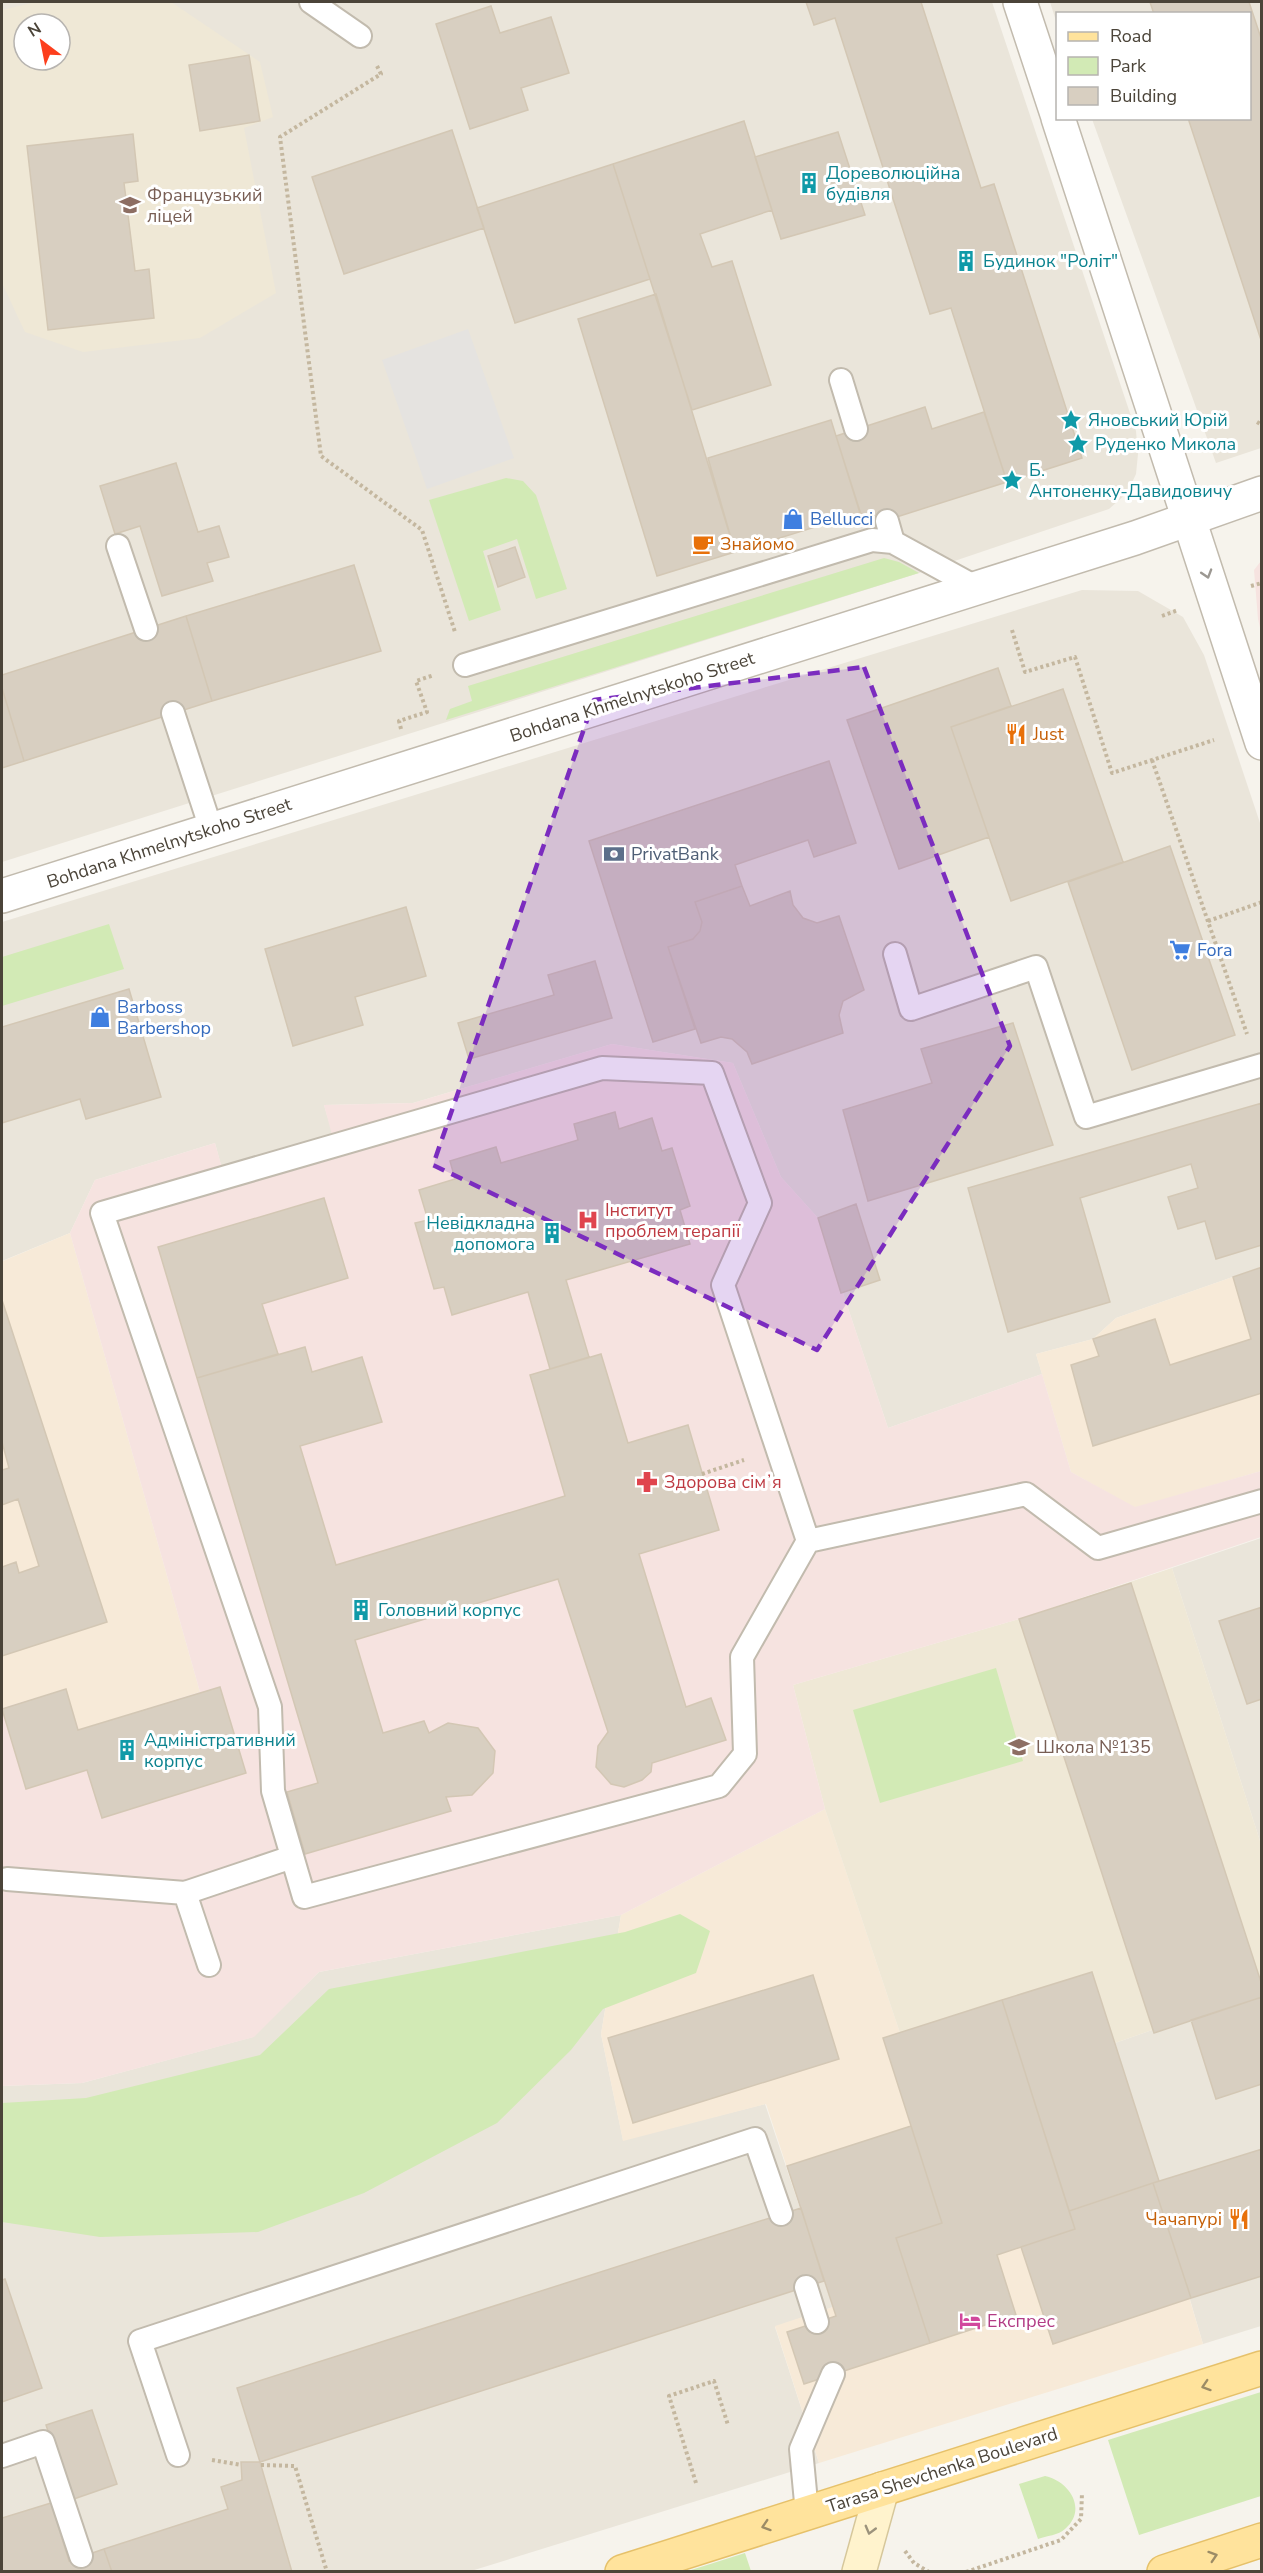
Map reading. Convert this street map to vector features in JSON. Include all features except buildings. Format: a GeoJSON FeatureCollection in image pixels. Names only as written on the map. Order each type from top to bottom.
{"type":"FeatureCollection","features":[{"type":"Feature","properties":{"kind":"main road","name":"Tarasa Shevchenka Boulevard"},"geometry":{"type":"LineString","coordinates":[[622,2571],[1262,2368]]}},
{"type":"Feature","properties":{"kind":"main road"},"geometry":{"type":"LineString","coordinates":[[859,2571],[882,2489]]}},
{"type":"Feature","properties":{"kind":"main road"},"geometry":{"type":"LineString","coordinates":[[1164,2571],[1262,2540]]}},
{"type":"Feature","properties":{"kind":"street"},"geometry":{"type":"LineString","coordinates":[[1020,2],[1056,112]]}},
{"type":"Feature","properties":{"kind":"street"},"geometry":{"type":"LineString","coordinates":[[1059,120],[1262,743]]}},
{"type":"Feature","properties":{"kind":"street","name":"Bohdana Khmelnytskoho Street"},"geometry":{"type":"LineString","coordinates":[[2,896],[977,588],[1262,493]]}},
{"type":"Feature","properties":{"kind":"lane"},"geometry":{"type":"LineString","coordinates":[[311,2],[360,36]]}},
{"type":"Feature","properties":{"kind":"lane"},"geometry":{"type":"LineString","coordinates":[[841,380],[856,429]]}},
{"type":"Feature","properties":{"kind":"lane"},"geometry":{"type":"LineString","coordinates":[[465,665],[872,540],[890,531],[977,588]]}},
{"type":"Feature","properties":{"kind":"lane"},"geometry":{"type":"LineString","coordinates":[[118,546],[146,629]]}},
{"type":"Feature","properties":{"kind":"lane"},"geometry":{"type":"LineString","coordinates":[[173,713],[211,830]]}},
{"type":"Feature","properties":{"kind":"lane"},"geometry":{"type":"LineString","coordinates":[[895,954],[911,1009],[1036,967],[1086,1117],[1260,1065]]}},
{"type":"Feature","properties":{"kind":"lane"},"geometry":{"type":"LineString","coordinates":[[602,1068],[712,1073],[760,1203],[723,1284],[808,1541],[742,1657],[745,1754],[718,1786],[304,1897],[273,1791],[270,1707],[102,1213],[602,1068]]}},
{"type":"Feature","properties":{"kind":"lane"},"geometry":{"type":"LineString","coordinates":[[808,1541],[1026,1494],[1098,1548],[1262,1500]]}},
{"type":"Feature","properties":{"kind":"lane"},"geometry":{"type":"LineString","coordinates":[[7,1879],[185,1893],[292,1857]]}},
{"type":"Feature","properties":{"kind":"lane"},"geometry":{"type":"LineString","coordinates":[[185,1893],[209,1965]]}},
{"type":"Feature","properties":{"kind":"lane"},"geometry":{"type":"LineString","coordinates":[[178,2455],[140,2341],[755,2139],[781,2214]]}},
{"type":"Feature","properties":{"kind":"lane"},"geometry":{"type":"LineString","coordinates":[[806,2287],[817,2322]]}},
{"type":"Feature","properties":{"kind":"lane"},"geometry":{"type":"LineString","coordinates":[[807,2513],[801,2449],[834,2374]]}},
{"type":"Feature","properties":{"kind":"lane"},"geometry":{"type":"LineString","coordinates":[[2,2456],[43,2442],[81,2556]]}},
{"type":"Feature","properties":{"kind":"path"},"geometry":{"type":"LineString","coordinates":[[360,36],[381,74],[280,137],[321,456],[422,530],[465,665],[416,681],[426,712],[399,721],[401,729]]}},
{"type":"Feature","properties":{"kind":"path"},"geometry":{"type":"LineString","coordinates":[[1257,422],[1262,425]]}},
{"type":"Feature","properties":{"kind":"path"},"geometry":{"type":"LineString","coordinates":[[1012,630],[1025,672],[1075,657],[1112,773],[1214,740]]}},
{"type":"Feature","properties":{"kind":"path"},"geometry":{"type":"LineString","coordinates":[[1152,760],[1260,1065]]}},
{"type":"Feature","properties":{"kind":"path"},"geometry":{"type":"LineString","coordinates":[[1208,921],[1262,902]]}},
{"type":"Feature","properties":{"kind":"path"},"geometry":{"type":"LineString","coordinates":[[702,1473],[778,1449]]}},
{"type":"Feature","properties":{"kind":"path"},"geometry":{"type":"LineString","coordinates":[[696,2483],[669,2396],[714,2381],[728,2425]]}},
{"type":"Feature","properties":{"kind":"path"},"geometry":{"type":"LineString","coordinates":[[261,2464],[295,2466],[327,2571]]}},
{"type":"Feature","properties":{"kind":"path"},"geometry":{"type":"LineString","coordinates":[[966,2571],[1061,2540],[1081,2519],[1082,2493]]}},
{"type":"Feature","properties":{"kind":"path"},"geometry":{"type":"LineString","coordinates":[[905,2543],[905,2551],[914,2563],[929,2571]]}},
{"type":"Feature","properties":{"kind":"highlighted area"},"geometry":{"type":"Polygon","coordinates":[[[864,667],[1010,1046],[817,1350],[433,1165],[594,700],[864,667]]]}},
{"type":"Feature","properties":{"kind":"shaded area"},"geometry":{"type":"Polygon","coordinates":[[[2,2],[992,2],[1136,431],[1138,454],[1136,474],[1127,493],[1109,509],[919,573],[2,862],[2,2]]]}},
{"type":"Feature","properties":{"kind":"shaded area","name":"Французький ліцей"},"geometry":{"type":"Polygon","coordinates":[[[36,2],[171,2],[260,62],[273,117],[244,128],[276,293],[200,338],[83,352],[25,332],[2,283],[2,10],[36,2]]]}},
{"type":"Feature","properties":{"kind":"shaded area"},"geometry":{"type":"Polygon","coordinates":[[[1050,2],[1261,2],[1261,448],[1216,463],[1092,120],[1251,120],[1251,12],[1056,12],[1056,21],[1050,2]]]}},
{"type":"Feature","properties":{"kind":"shaded area"},"geometry":{"type":"Polygon","coordinates":[[[468,329],[514,458],[427,489],[382,360],[468,329]]]}},
{"type":"Feature","properties":{"kind":"shaded area"},"geometry":{"type":"Polygon","coordinates":[[[1261,561],[1261,632],[1254,570],[1261,561]]]}},
{"type":"Feature","properties":{"kind":"shaded area"},"geometry":{"type":"Polygon","coordinates":[[[1082,590],[1138,591],[1183,617],[1204,655],[1261,826],[1261,1267],[1116,1318],[1093,1339],[1036,1354],[1042,1374],[888,1428],[818,1218],[781,1177],[733,1063],[612,1044],[413,1103],[324,1105],[333,1135],[222,1169],[215,1143],[95,1180],[70,1233],[2,1261],[2,922],[1082,590]]]}},
{"type":"Feature","properties":{"kind":"shaded area"},"geometry":{"type":"Polygon","coordinates":[[[612,1044],[733,1063],[781,1177],[818,1218],[888,1428],[1042,1374],[1071,1472],[1135,1507],[1261,1471],[1261,1537],[1019,1619],[793,1685],[825,1809],[621,1915],[319,1972],[254,2037],[82,2083],[2,2086],[2,1708],[66,1689],[79,1730],[200,1692],[70,1233],[95,1180],[215,1143],[222,1168],[332,1135],[324,1105],[413,1103],[612,1044]]]}},
{"type":"Feature","properties":{"kind":"shaded area"},"geometry":{"type":"Polygon","coordinates":[[[70,1233],[200,1692],[78,1730],[65,1689],[2,1708],[2,1258],[3,1261],[70,1233]]]}},
{"type":"Feature","properties":{"kind":"shaded area"},"geometry":{"type":"Polygon","coordinates":[[[1261,1267],[1261,1471],[1135,1508],[1071,1472],[1036,1354],[1093,1339],[1116,1318],[1261,1267]]]}},
{"type":"Feature","properties":{"kind":"shaded area"},"geometry":{"type":"Polygon","coordinates":[[[1261,1538],[1261,1844],[1172,1568],[1261,1538]]]}},
{"type":"Feature","properties":{"kind":"shaded area","name":"Школа №135"},"geometry":{"type":"Polygon","coordinates":[[[1172,1568],[1261,1844],[1261,1992],[1115,2043],[1092,1972],[900,2033],[825,1809],[793,1685],[1019,1619],[1172,1568]]]}},
{"type":"Feature","properties":{"kind":"shaded area"},"geometry":{"type":"Polygon","coordinates":[[[825,1809],[900,2033],[1092,1972],[1203,2344],[819,2463],[775,2326],[833,2307],[766,2104],[623,2141],[601,2034],[621,1915],[825,1809]]]}},
{"type":"Feature","properties":{"kind":"shaded area"},"geometry":{"type":"Polygon","coordinates":[[[621,1915],[601,2034],[623,2140],[765,2104],[833,2307],[775,2327],[819,2463],[471,2571],[2,2571],[2,2086],[82,2083],[253,2037],[319,1972],[621,1915]]]}},
{"type":"Feature","properties":{"kind":"shaded area"},"geometry":{"type":"Polygon","coordinates":[[[1261,1992],[1261,2326],[1203,2344],[1115,2043],[1261,1992]]]}},
{"type":"Feature","properties":{"kind":"green space"},"geometry":{"type":"Polygon","coordinates":[[[506,478],[523,481],[536,495],[567,589],[536,599],[517,539],[483,551],[501,610],[469,621],[429,500],[506,478]]]}},
{"type":"Feature","properties":{"kind":"green space"},"geometry":{"type":"Polygon","coordinates":[[[884,558],[899,562],[919,573],[446,720],[450,709],[472,701],[468,686],[884,558]]]}},
{"type":"Feature","properties":{"kind":"green space"},"geometry":{"type":"Polygon","coordinates":[[[109,924],[124,969],[2,1006],[2,957],[109,924]]]}},
{"type":"Feature","properties":{"kind":"green space"},"geometry":{"type":"Polygon","coordinates":[[[996,1668],[1023,1761],[880,1803],[853,1710],[996,1668]]]}},
{"type":"Feature","properties":{"kind":"green space"},"geometry":{"type":"Polygon","coordinates":[[[680,1914],[710,1931],[696,1973],[603,2009],[571,2050],[497,2123],[364,2193],[258,2232],[100,2237],[2,2222],[2,2103],[86,2098],[260,2055],[329,1989],[625,1932],[680,1914]]]}},
{"type":"Feature","properties":{"kind":"green space"},"geometry":{"type":"Polygon","coordinates":[[[1261,2392],[1261,2496],[1139,2535],[1108,2440],[1261,2392]]]}},
{"type":"Feature","properties":{"kind":"green space"},"geometry":{"type":"Polygon","coordinates":[[[1045,2476],[1054,2479],[1068,2490],[1073,2497],[1075,2513],[1065,2529],[1038,2539],[1019,2484],[1045,2476]]]}},
{"type":"Feature","properties":{"kind":"green space"},"geometry":{"type":"Polygon","coordinates":[[[745,2553],[751,2571],[688,2571],[745,2553]]]}},
{"type":"Feature","properties":{"kind":"place","name":"Дореволюційна будівля"},"geometry":{"type":"Point","coordinates":[809,183]}},
{"type":"Feature","properties":{"kind":"place","name":"Французький ліцей"},"geometry":{"type":"Point","coordinates":[130,205]}},
{"type":"Feature","properties":{"kind":"place","name":"Будинок \"Роліт\""},"geometry":{"type":"Point","coordinates":[966,261]}},
{"type":"Feature","properties":{"kind":"place","name":"Яновський Юрій"},"geometry":{"type":"Point","coordinates":[1071,420]}},
{"type":"Feature","properties":{"kind":"place","name":"Руденко Микола"},"geometry":{"type":"Point","coordinates":[1078,444]}},
{"type":"Feature","properties":{"kind":"place","name":"Б. Антоненку-Давидовичу"},"geometry":{"type":"Point","coordinates":[1012,480]}},
{"type":"Feature","properties":{"kind":"place","name":"Bellucci"},"geometry":{"type":"Point","coordinates":[793,519]}},
{"type":"Feature","properties":{"kind":"place","name":"Знайомо"},"geometry":{"type":"Point","coordinates":[703,544]}},
{"type":"Feature","properties":{"kind":"place","name":"Just"},"geometry":{"type":"Point","coordinates":[1016,734]}},
{"type":"Feature","properties":{"kind":"place","name":"PrivatBank"},"geometry":{"type":"Point","coordinates":[614,854]}},
{"type":"Feature","properties":{"kind":"place","name":"Fora"},"geometry":{"type":"Point","coordinates":[1180,950]}},
{"type":"Feature","properties":{"kind":"place","name":"Barboss Barbershop"},"geometry":{"type":"Point","coordinates":[100,1017]}},
{"type":"Feature","properties":{"kind":"place","name":"Інститут проблем терапії"},"geometry":{"type":"Point","coordinates":[588,1220]}},
{"type":"Feature","properties":{"kind":"place","name":"Невідкладна допомога"},"geometry":{"type":"Point","coordinates":[552,1233]}},
{"type":"Feature","properties":{"kind":"place","name":"Здорова сімʼя"},"geometry":{"type":"Point","coordinates":[647,1482]}},
{"type":"Feature","properties":{"kind":"place","name":"Головний корпус"},"geometry":{"type":"Point","coordinates":[361,1610]}},
{"type":"Feature","properties":{"kind":"place","name":"Школа №135"},"geometry":{"type":"Point","coordinates":[1019,1747]}},
{"type":"Feature","properties":{"kind":"place","name":"Адміністративний корпус"},"geometry":{"type":"Point","coordinates":[127,1750]}},
{"type":"Feature","properties":{"kind":"place","name":"Чачапурі"},"geometry":{"type":"Point","coordinates":[1239,2219]}},
{"type":"Feature","properties":{"kind":"place","name":"Експрес"},"geometry":{"type":"Point","coordinates":[970,2321]}}]}
